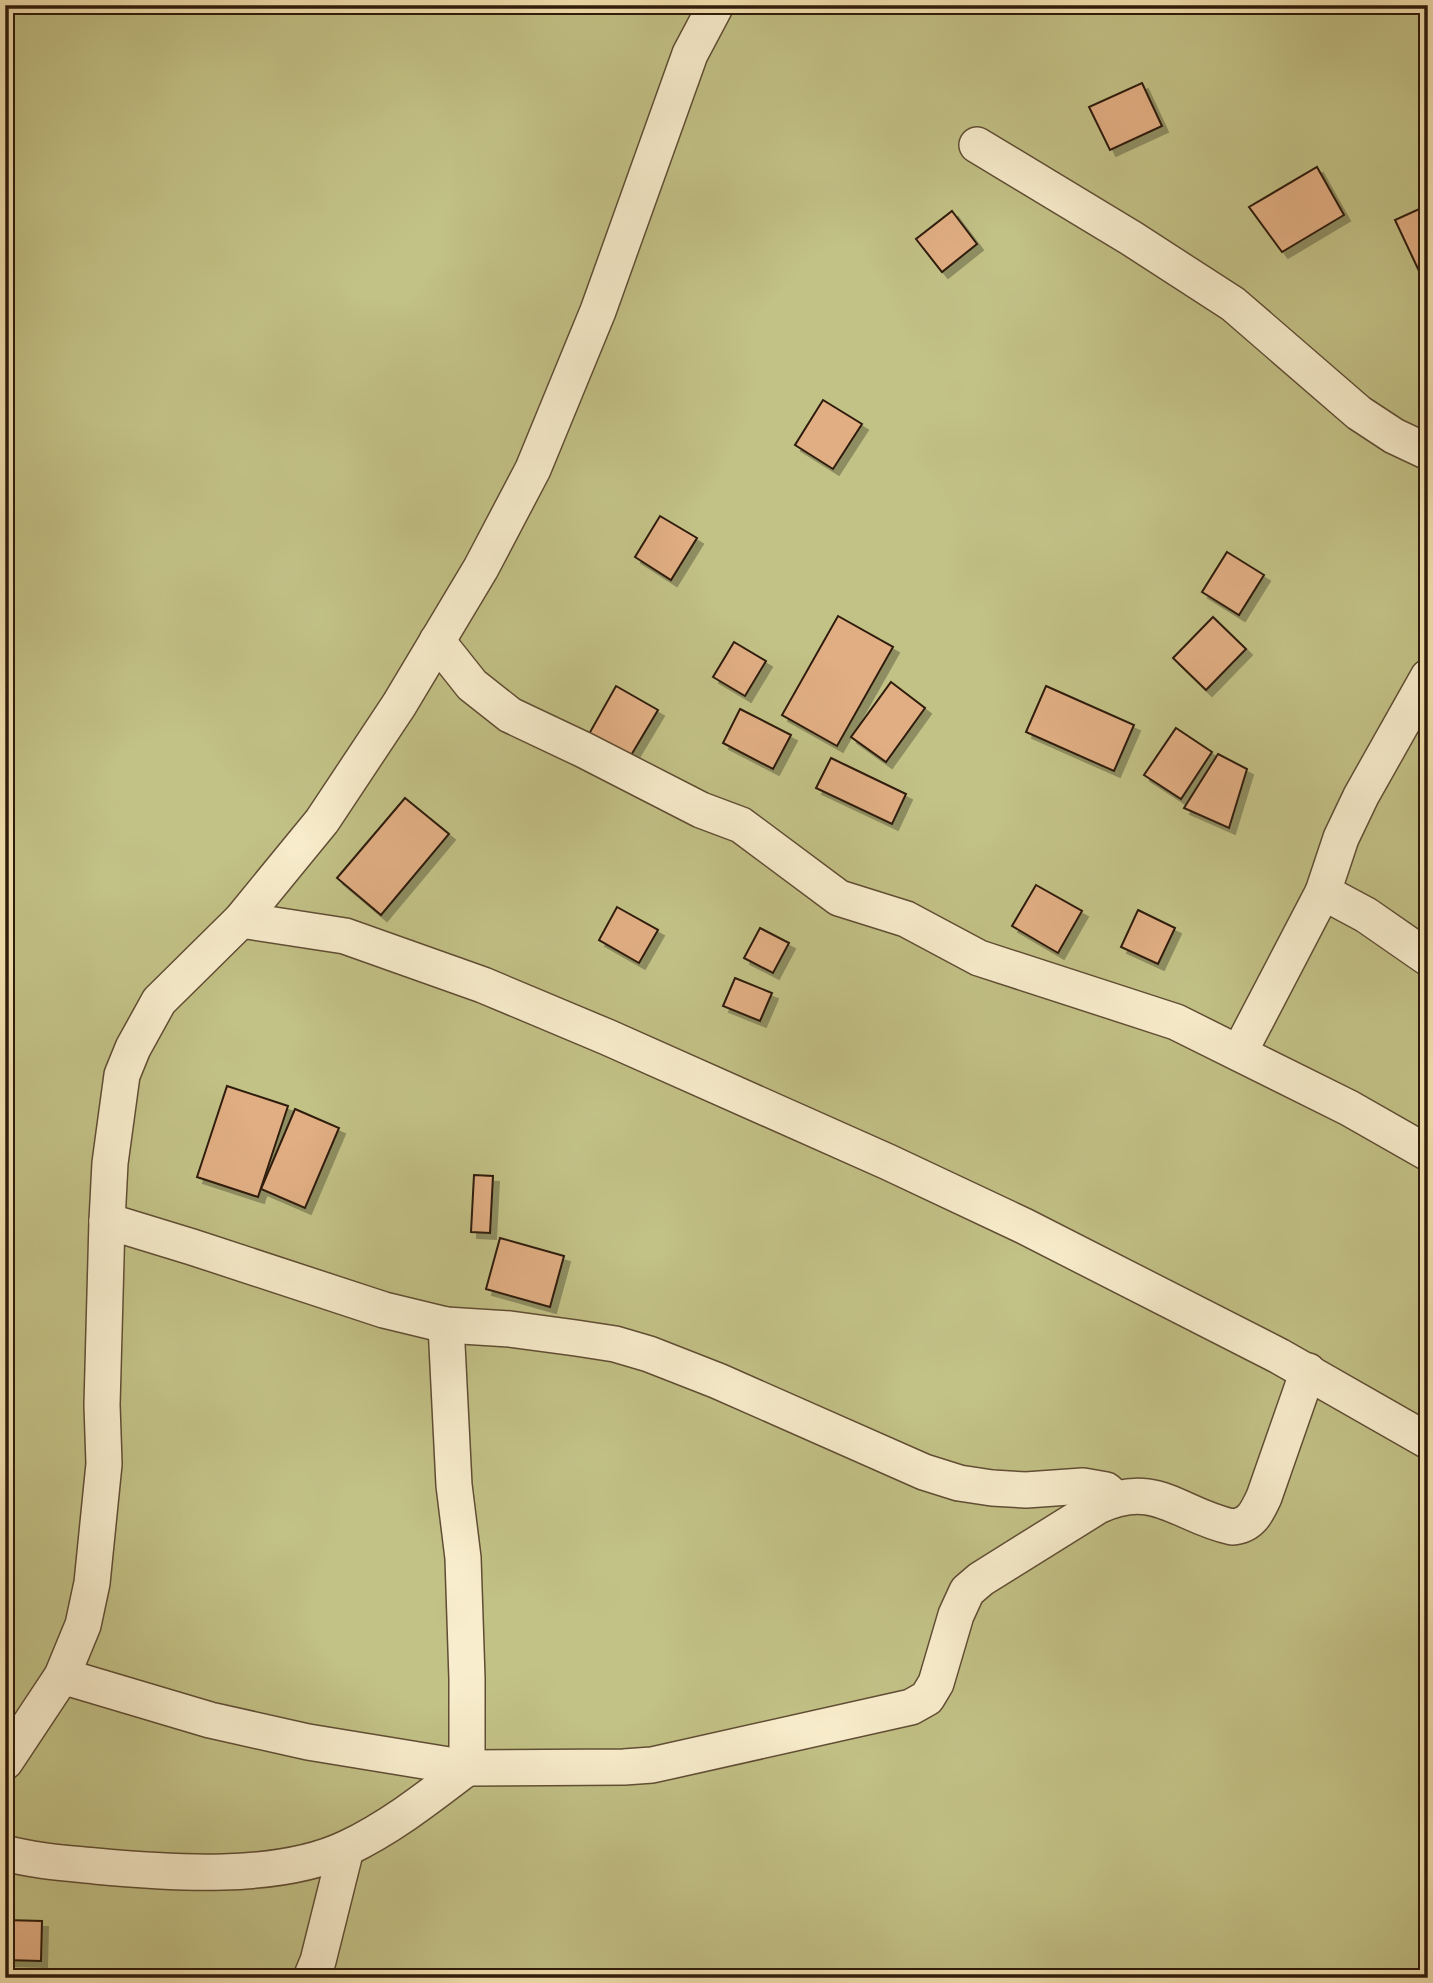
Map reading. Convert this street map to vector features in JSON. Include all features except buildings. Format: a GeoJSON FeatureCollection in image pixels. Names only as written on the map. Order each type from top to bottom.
{"type":"FeatureCollection","features":[{"type":"Feature","properties":{"kind":"street"},"geometry":{"type":"LineString","coordinates":[[5,1762],[62,1676],[83,1625],[92,1583],[104,1464],[107,1221],[117,1103],[122,1075],[133,1048],[159,1001],[241,920],[322,821],[399,705],[481,568],[533,469],[598,311],[690,54],[716,5]]}},
{"type":"Feature","properties":{"kind":"street"},"geometry":{"type":"LineString","coordinates":[[977,145],[1131,238],[1233,304],[1359,413],[1394,436],[1428,452]]}},
{"type":"Feature","properties":{"kind":"street"},"geometry":{"type":"LineString","coordinates":[[438,641],[472,685],[510,715],[701,810],[741,825],[839,898],[906,919],[979,958],[1176,1022],[1349,1108],[1428,1153]]}},
{"type":"Feature","properties":{"kind":"street"},"geometry":{"type":"LineString","coordinates":[[1239,1053],[1322,892],[1341,838],[1361,796],[1428,677]]}},
{"type":"Feature","properties":{"kind":"street"},"geometry":{"type":"LineString","coordinates":[[1322,892],[1366,915],[1428,958]]}},
{"type":"Feature","properties":{"kind":"street"},"geometry":{"type":"LineString","coordinates":[[241,920],[345,936],[483,985],[594,1032],[1024,1226],[1308,1371],[1428,1441]]}},
{"type":"Feature","properties":{"kind":"street"},"geometry":{"type":"LineString","coordinates":[[107,1221],[384,1310],[446,1325],[510,1329],[576,1338],[615,1344],[649,1354],[718,1381],[924,1472],[959,1483],[1026,1490],[1083,1486],[1105,1490],[1115,1498]]}},
{"type":"Feature","properties":{"kind":"street"},"geometry":{"type":"LineString","coordinates":[[446,1325],[451,1437],[463,1558],[467,1768]]}},
{"type":"Feature","properties":{"kind":"street"},"geometry":{"type":"LineString","coordinates":[[62,1676],[210,1720],[308,1742],[467,1768],[652,1765],[911,1707],[927,1698],[936,1683],[956,1615],[967,1591],[981,1579],[1068,1523],[1115,1498],[1138,1495],[1156,1498],[1223,1525],[1240,1527],[1254,1517],[1264,1497],[1308,1371]]}},
{"type":"Feature","properties":{"kind":"street"},"geometry":{"type":"LineString","coordinates":[[5,1853],[64,1863],[161,1872],[247,1870],[296,1865],[346,1849],[395,1821],[467,1768]]}},
{"type":"Feature","properties":{"kind":"street"},"geometry":{"type":"LineString","coordinates":[[311,1978],[318,1961],[346,1849]]}},
{"type":"Feature","properties":{"kind":"shaded area"},"geometry":{"type":"Polygon","coordinates":[[[5,5],[1428,5],[1428,1978],[5,1978],[5,5]]]}}]}
